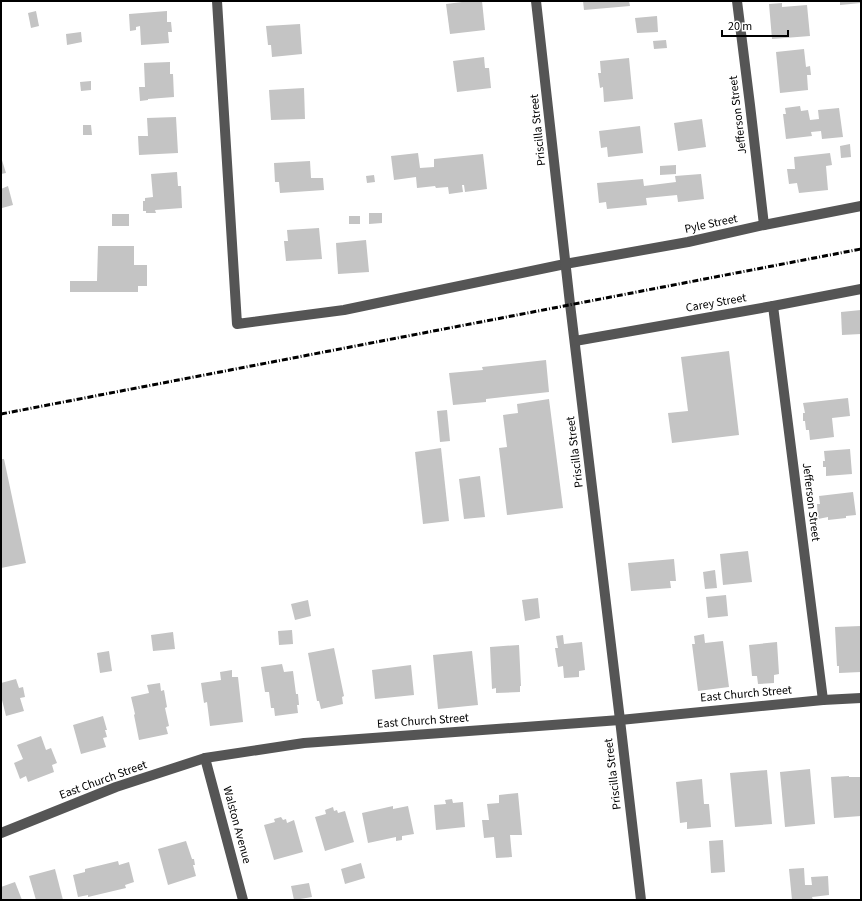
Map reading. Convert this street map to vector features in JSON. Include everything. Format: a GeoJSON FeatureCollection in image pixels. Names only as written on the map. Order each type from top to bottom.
{"type":"FeatureCollection","features":[{"type":"Feature","properties":{"kind":"street","name":"Pyle Street"},"geometry":{"type":"LineString","coordinates":[[217,1],[237,324],[344,310],[565,264],[688,242],[861,206]]}},
{"type":"Feature","properties":{"kind":"street","name":"Priscilla Street"},"geometry":{"type":"LineString","coordinates":[[536,1],[565,264],[641,900]]}},
{"type":"Feature","properties":{"kind":"street","name":"Jefferson Street"},"geometry":{"type":"LineString","coordinates":[[737,1],[764,226]]}},
{"type":"Feature","properties":{"kind":"street","name":"Carey Street"},"geometry":{"type":"LineString","coordinates":[[574,341],[861,290]]}},
{"type":"Feature","properties":{"kind":"street","name":"Jefferson Street"},"geometry":{"type":"LineString","coordinates":[[773,306],[823,700]]}},
{"type":"Feature","properties":{"kind":"street","name":"East Church Street"},"geometry":{"type":"LineString","coordinates":[[1,833],[116,787],[205,758],[304,743],[620,720],[823,700],[861,698]]}},
{"type":"Feature","properties":{"kind":"street","name":"Walston Avenue"},"geometry":{"type":"LineString","coordinates":[[205,758],[243,900]]}},
{"type":"Feature","properties":{"kind":"building"},"geometry":{"type":"Polygon","coordinates":[[[482,1],[485,30],[450,34],[446,4],[482,1]]]}},
{"type":"Feature","properties":{"kind":"building"},"geometry":{"type":"Polygon","coordinates":[[[583,1],[629,1],[630,6],[584,10],[583,1]]]}},
{"type":"Feature","properties":{"kind":"building"},"geometry":{"type":"Polygon","coordinates":[[[840,1],[861,1],[861,3],[840,5],[840,1]]]}},
{"type":"Feature","properties":{"kind":"building"},"geometry":{"type":"Polygon","coordinates":[[[782,3],[782,7],[807,5],[810,36],[772,39],[769,4],[782,3]]]}},
{"type":"Feature","properties":{"kind":"building"},"geometry":{"type":"Polygon","coordinates":[[[36,11],[39,26],[31,28],[28,13],[36,11]]]}},
{"type":"Feature","properties":{"kind":"building"},"geometry":{"type":"Polygon","coordinates":[[[167,11],[167,22],[171,22],[172,32],[168,32],[169,43],[141,45],[140,26],[136,27],[136,30],[130,31],[129,14],[167,11]]]}},
{"type":"Feature","properties":{"kind":"building"},"geometry":{"type":"Polygon","coordinates":[[[657,16],[658,32],[637,33],[635,18],[657,16]]]}},
{"type":"Feature","properties":{"kind":"building"},"geometry":{"type":"Polygon","coordinates":[[[300,24],[302,54],[272,57],[271,45],[268,45],[266,26],[300,24]]]}},
{"type":"Feature","properties":{"kind":"building"},"geometry":{"type":"Polygon","coordinates":[[[81,32],[82,42],[67,45],[66,34],[81,32]]]}},
{"type":"Feature","properties":{"kind":"building"},"geometry":{"type":"Polygon","coordinates":[[[666,40],[667,48],[654,49],[653,41],[666,40]]]}},
{"type":"Feature","properties":{"kind":"building"},"geometry":{"type":"Polygon","coordinates":[[[804,49],[806,67],[810,66],[811,75],[807,75],[808,90],[780,93],[776,52],[804,49]]]}},
{"type":"Feature","properties":{"kind":"building"},"geometry":{"type":"Polygon","coordinates":[[[484,57],[485,68],[489,68],[491,88],[457,92],[453,61],[484,57]]]}},
{"type":"Feature","properties":{"kind":"building"},"geometry":{"type":"Polygon","coordinates":[[[629,58],[633,99],[604,102],[603,87],[600,88],[598,73],[601,73],[600,61],[629,58]]]}},
{"type":"Feature","properties":{"kind":"building"},"geometry":{"type":"Polygon","coordinates":[[[170,62],[170,74],[173,74],[174,97],[140,101],[139,87],[145,87],[144,63],[170,62]]]}},
{"type":"Feature","properties":{"kind":"building"},"geometry":{"type":"Polygon","coordinates":[[[91,81],[91,90],[81,91],[80,82],[91,81]]]}},
{"type":"Feature","properties":{"kind":"building"},"geometry":{"type":"Polygon","coordinates":[[[304,88],[305,119],[271,120],[269,90],[304,88]]]}},
{"type":"Feature","properties":{"kind":"building"},"geometry":{"type":"Polygon","coordinates":[[[800,106],[801,111],[808,110],[810,120],[819,119],[818,110],[839,108],[843,137],[822,139],[821,131],[811,132],[812,136],[786,139],[783,114],[786,114],[785,108],[800,106]]]}},
{"type":"Feature","properties":{"kind":"building"},"geometry":{"type":"Polygon","coordinates":[[[176,117],[178,153],[139,155],[138,136],[148,136],[147,118],[176,117]]]}},
{"type":"Feature","properties":{"kind":"building"},"geometry":{"type":"Polygon","coordinates":[[[702,119],[706,147],[678,151],[674,123],[702,119]]]}},
{"type":"Feature","properties":{"kind":"building"},"geometry":{"type":"Polygon","coordinates":[[[83,125],[91,125],[92,135],[83,135],[83,125]]]}},
{"type":"Feature","properties":{"kind":"building"},"geometry":{"type":"Polygon","coordinates":[[[640,126],[643,153],[608,157],[607,147],[601,148],[599,131],[640,126]]]}},
{"type":"Feature","properties":{"kind":"building"},"geometry":{"type":"Polygon","coordinates":[[[850,144],[851,157],[841,158],[840,146],[850,144]]]}},
{"type":"Feature","properties":{"kind":"building"},"geometry":{"type":"Polygon","coordinates":[[[418,153],[420,168],[434,167],[434,159],[483,154],[487,189],[465,192],[464,185],[462,185],[463,192],[449,194],[448,187],[436,188],[435,186],[417,188],[416,177],[394,180],[391,156],[418,153]]]}},
{"type":"Feature","properties":{"kind":"building"},"geometry":{"type":"Polygon","coordinates":[[[830,153],[832,165],[826,166],[828,190],[799,193],[797,183],[789,184],[787,169],[795,169],[794,157],[830,153]]]}},
{"type":"Feature","properties":{"kind":"building"},"geometry":{"type":"Polygon","coordinates":[[[1,157],[6,173],[1,174],[1,157]]]}},
{"type":"Feature","properties":{"kind":"building"},"geometry":{"type":"Polygon","coordinates":[[[310,161],[311,178],[323,178],[324,190],[280,193],[279,182],[275,182],[274,163],[310,161]]]}},
{"type":"Feature","properties":{"kind":"building"},"geometry":{"type":"Polygon","coordinates":[[[676,165],[676,174],[660,175],[660,166],[676,165]]]}},
{"type":"Feature","properties":{"kind":"building"},"geometry":{"type":"Polygon","coordinates":[[[177,172],[178,186],[181,186],[182,208],[155,210],[156,213],[146,213],[146,211],[143,211],[143,201],[145,201],[145,198],[153,197],[151,174],[177,172]]]}},
{"type":"Feature","properties":{"kind":"building"},"geometry":{"type":"Polygon","coordinates":[[[701,174],[704,199],[678,202],[677,195],[646,198],[647,205],[607,209],[606,202],[599,203],[597,183],[643,179],[644,186],[676,182],[675,176],[701,174]]]}},
{"type":"Feature","properties":{"kind":"building"},"geometry":{"type":"Polygon","coordinates":[[[374,175],[375,182],[367,183],[366,176],[374,175]]]}},
{"type":"Feature","properties":{"kind":"building"},"geometry":{"type":"Polygon","coordinates":[[[8,186],[13,205],[2,208],[1,189],[8,186]]]}},
{"type":"Feature","properties":{"kind":"building"},"geometry":{"type":"Polygon","coordinates":[[[369,213],[382,213],[382,223],[369,224],[369,213]]]}},
{"type":"Feature","properties":{"kind":"building"},"geometry":{"type":"Polygon","coordinates":[[[112,214],[129,214],[129,226],[112,226],[112,214]]]}},
{"type":"Feature","properties":{"kind":"building"},"geometry":{"type":"Polygon","coordinates":[[[349,216],[360,216],[360,224],[349,224],[349,216]]]}},
{"type":"Feature","properties":{"kind":"building"},"geometry":{"type":"Polygon","coordinates":[[[319,228],[322,259],[286,261],[284,241],[288,241],[287,230],[319,228]]]}},
{"type":"Feature","properties":{"kind":"building"},"geometry":{"type":"Polygon","coordinates":[[[366,240],[369,272],[338,274],[336,243],[366,240]]]}},
{"type":"Feature","properties":{"kind":"building"},"geometry":{"type":"Polygon","coordinates":[[[98,246],[134,246],[134,265],[147,265],[147,286],[138,286],[138,292],[70,292],[70,281],[97,281],[98,246]]]}},
{"type":"Feature","properties":{"kind":"building"},"geometry":{"type":"Polygon","coordinates":[[[861,310],[861,334],[842,335],[841,312],[861,310]]]}},
{"type":"Feature","properties":{"kind":"building"},"geometry":{"type":"Polygon","coordinates":[[[729,351],[739,435],[672,443],[668,413],[688,411],[681,357],[729,351]]]}},
{"type":"Feature","properties":{"kind":"building"},"geometry":{"type":"Polygon","coordinates":[[[546,360],[549,392],[486,399],[486,402],[453,405],[449,373],[483,370],[482,367],[546,360]]]}},
{"type":"Feature","properties":{"kind":"building"},"geometry":{"type":"Polygon","coordinates":[[[848,398],[850,416],[832,418],[834,437],[810,440],[809,430],[806,430],[805,421],[803,421],[803,413],[805,413],[803,403],[848,398]]]}},
{"type":"Feature","properties":{"kind":"building"},"geometry":{"type":"Polygon","coordinates":[[[549,399],[563,508],[507,515],[499,448],[507,447],[503,415],[518,413],[517,404],[549,399]]]}},
{"type":"Feature","properties":{"kind":"building"},"geometry":{"type":"Polygon","coordinates":[[[447,410],[450,441],[440,442],[437,411],[447,410]]]}},
{"type":"Feature","properties":{"kind":"building"},"geometry":{"type":"Polygon","coordinates":[[[441,448],[449,521],[423,524],[415,452],[441,448]]]}},
{"type":"Feature","properties":{"kind":"building"},"geometry":{"type":"Polygon","coordinates":[[[850,449],[852,474],[826,476],[826,467],[823,467],[823,461],[825,461],[824,451],[850,449]]]}},
{"type":"Feature","properties":{"kind":"building"},"geometry":{"type":"Polygon","coordinates":[[[1,459],[4,459],[26,563],[1,568],[1,459]]]}},
{"type":"Feature","properties":{"kind":"building"},"geometry":{"type":"Polygon","coordinates":[[[480,476],[485,517],[464,519],[459,479],[480,476]]]}},
{"type":"Feature","properties":{"kind":"building"},"geometry":{"type":"Polygon","coordinates":[[[853,492],[856,515],[828,520],[828,517],[818,519],[817,504],[820,504],[819,496],[853,492]]]}},
{"type":"Feature","properties":{"kind":"building"},"geometry":{"type":"Polygon","coordinates":[[[748,551],[752,582],[723,585],[720,554],[748,551]]]}},
{"type":"Feature","properties":{"kind":"building"},"geometry":{"type":"Polygon","coordinates":[[[674,559],[676,581],[670,581],[671,588],[631,591],[628,563],[674,559]]]}},
{"type":"Feature","properties":{"kind":"building"},"geometry":{"type":"Polygon","coordinates":[[[715,570],[717,588],[705,589],[703,572],[715,570]]]}},
{"type":"Feature","properties":{"kind":"building"},"geometry":{"type":"Polygon","coordinates":[[[726,595],[728,616],[708,618],[706,597],[726,595]]]}},
{"type":"Feature","properties":{"kind":"building"},"geometry":{"type":"Polygon","coordinates":[[[538,598],[540,618],[525,621],[522,600],[538,598]]]}},
{"type":"Feature","properties":{"kind":"building"},"geometry":{"type":"Polygon","coordinates":[[[308,600],[311,616],[295,620],[291,604],[308,600]]]}},
{"type":"Feature","properties":{"kind":"building"},"geometry":{"type":"Polygon","coordinates":[[[861,626],[861,672],[839,673],[839,666],[837,666],[835,627],[861,626]]]}},
{"type":"Feature","properties":{"kind":"building"},"geometry":{"type":"Polygon","coordinates":[[[292,630],[293,644],[279,645],[278,631],[292,630]]]}},
{"type":"Feature","properties":{"kind":"building"},"geometry":{"type":"Polygon","coordinates":[[[173,632],[175,649],[153,651],[151,635],[173,632]]]}},
{"type":"Feature","properties":{"kind":"building"},"geometry":{"type":"Polygon","coordinates":[[[704,634],[705,643],[723,641],[729,687],[698,691],[692,644],[695,644],[694,636],[704,634]]]}},
{"type":"Feature","properties":{"kind":"building"},"geometry":{"type":"Polygon","coordinates":[[[563,635],[564,644],[582,642],[585,670],[579,671],[579,677],[564,678],[563,666],[558,667],[555,648],[558,648],[556,636],[563,635]]]}},
{"type":"Feature","properties":{"kind":"building"},"geometry":{"type":"Polygon","coordinates":[[[777,642],[779,674],[774,675],[774,683],[758,684],[757,676],[752,676],[749,645],[777,642]]]}},
{"type":"Feature","properties":{"kind":"building"},"geometry":{"type":"Polygon","coordinates":[[[519,645],[520,692],[496,693],[496,688],[492,689],[490,647],[519,645]]]}},
{"type":"Feature","properties":{"kind":"building"},"geometry":{"type":"Polygon","coordinates":[[[334,648],[344,696],[342,697],[343,704],[321,709],[319,701],[317,701],[308,653],[334,648]]]}},
{"type":"Feature","properties":{"kind":"building"},"geometry":{"type":"Polygon","coordinates":[[[109,651],[112,671],[100,673],[97,653],[109,651]]]}},
{"type":"Feature","properties":{"kind":"building"},"geometry":{"type":"Polygon","coordinates":[[[472,651],[478,705],[438,709],[433,655],[472,651]]]}},
{"type":"Feature","properties":{"kind":"building"},"geometry":{"type":"Polygon","coordinates":[[[282,664],[284,672],[293,671],[296,694],[298,694],[298,713],[275,716],[274,708],[271,708],[269,692],[265,692],[261,667],[282,664]]]}},
{"type":"Feature","properties":{"kind":"building"},"geometry":{"type":"Polygon","coordinates":[[[411,665],[414,695],[375,699],[372,670],[411,665]]]}},
{"type":"Feature","properties":{"kind":"building"},"geometry":{"type":"Polygon","coordinates":[[[232,670],[232,677],[238,677],[243,722],[210,726],[207,702],[204,703],[201,683],[221,680],[220,672],[232,670]]]}},
{"type":"Feature","properties":{"kind":"building"},"geometry":{"type":"Polygon","coordinates":[[[16,679],[19,688],[23,687],[25,697],[20,698],[24,711],[6,716],[1,696],[1,683],[16,679]]]}},
{"type":"Feature","properties":{"kind":"building"},"geometry":{"type":"Polygon","coordinates":[[[160,683],[161,691],[164,690],[167,707],[165,708],[169,726],[166,727],[168,734],[139,740],[131,697],[149,693],[147,685],[160,683]]]}},
{"type":"Feature","properties":{"kind":"building"},"geometry":{"type":"Polygon","coordinates":[[[103,716],[107,730],[105,730],[107,737],[103,738],[106,747],[81,754],[73,725],[103,716]]]}},
{"type":"Feature","properties":{"kind":"building"},"geometry":{"type":"Polygon","coordinates":[[[41,736],[46,750],[51,748],[57,763],[52,765],[54,772],[28,782],[26,776],[20,779],[14,763],[23,759],[17,745],[41,736]]]}},
{"type":"Feature","properties":{"kind":"building"},"geometry":{"type":"Polygon","coordinates":[[[810,769],[815,824],[785,827],[780,772],[810,769]]]}},
{"type":"Feature","properties":{"kind":"building"},"geometry":{"type":"Polygon","coordinates":[[[767,770],[772,824],[735,827],[730,773],[767,770]]]}},
{"type":"Feature","properties":{"kind":"building"},"geometry":{"type":"Polygon","coordinates":[[[831,777],[861,777],[861,816],[834,818],[831,777]]]}},
{"type":"Feature","properties":{"kind":"building"},"geometry":{"type":"Polygon","coordinates":[[[702,779],[704,804],[709,804],[711,827],[687,829],[687,822],[680,823],[676,782],[702,779]]]}},
{"type":"Feature","properties":{"kind":"building"},"geometry":{"type":"Polygon","coordinates":[[[518,793],[522,835],[510,835],[512,857],[496,858],[494,837],[484,838],[482,820],[489,820],[487,804],[499,803],[499,795],[518,793]]]}},
{"type":"Feature","properties":{"kind":"building"},"geometry":{"type":"Polygon","coordinates":[[[452,799],[453,803],[463,802],[465,827],[436,830],[434,805],[446,804],[445,800],[452,799]]]}},
{"type":"Feature","properties":{"kind":"building"},"geometry":{"type":"Polygon","coordinates":[[[393,806],[393,809],[408,806],[414,834],[402,836],[402,840],[396,841],[396,837],[368,843],[362,813],[393,806]]]}},
{"type":"Feature","properties":{"kind":"building"},"geometry":{"type":"Polygon","coordinates":[[[333,807],[334,811],[337,810],[338,813],[345,811],[354,842],[325,851],[315,817],[326,814],[325,810],[333,807]]]}},
{"type":"Feature","properties":{"kind":"building"},"geometry":{"type":"Polygon","coordinates":[[[281,817],[283,820],[286,819],[287,823],[294,820],[303,852],[274,860],[264,825],[275,822],[274,819],[281,817]]]}},
{"type":"Feature","properties":{"kind":"building"},"geometry":{"type":"Polygon","coordinates":[[[723,840],[725,872],[711,873],[709,841],[723,840]]]}},
{"type":"Feature","properties":{"kind":"building"},"geometry":{"type":"Polygon","coordinates":[[[186,841],[192,859],[194,859],[195,865],[193,865],[196,876],[168,885],[158,849],[186,841]]]}},
{"type":"Feature","properties":{"kind":"building"},"geometry":{"type":"Polygon","coordinates":[[[118,861],[119,865],[129,862],[134,882],[125,885],[126,888],[88,897],[88,895],[78,897],[73,875],[85,872],[85,869],[118,861]]]}},
{"type":"Feature","properties":{"kind":"building"},"geometry":{"type":"Polygon","coordinates":[[[361,863],[365,878],[345,884],[341,869],[361,863]]]}},
{"type":"Feature","properties":{"kind":"building"},"geometry":{"type":"Polygon","coordinates":[[[804,868],[805,885],[812,885],[811,877],[828,876],[829,895],[812,897],[813,900],[792,900],[789,869],[804,868]]]}},
{"type":"Feature","properties":{"kind":"building"},"geometry":{"type":"Polygon","coordinates":[[[55,869],[63,900],[36,900],[29,876],[55,869]]]}},
{"type":"Feature","properties":{"kind":"building"},"geometry":{"type":"Polygon","coordinates":[[[15,882],[22,900],[1,900],[1,887],[15,882]]]}},
{"type":"Feature","properties":{"kind":"building"},"geometry":{"type":"Polygon","coordinates":[[[309,883],[312,897],[294,900],[291,886],[309,883]]]}},
{"type":"Feature","properties":{"kind":"railway"},"geometry":{"type":"LineString","coordinates":[[1,414],[861,249]]}}]}
